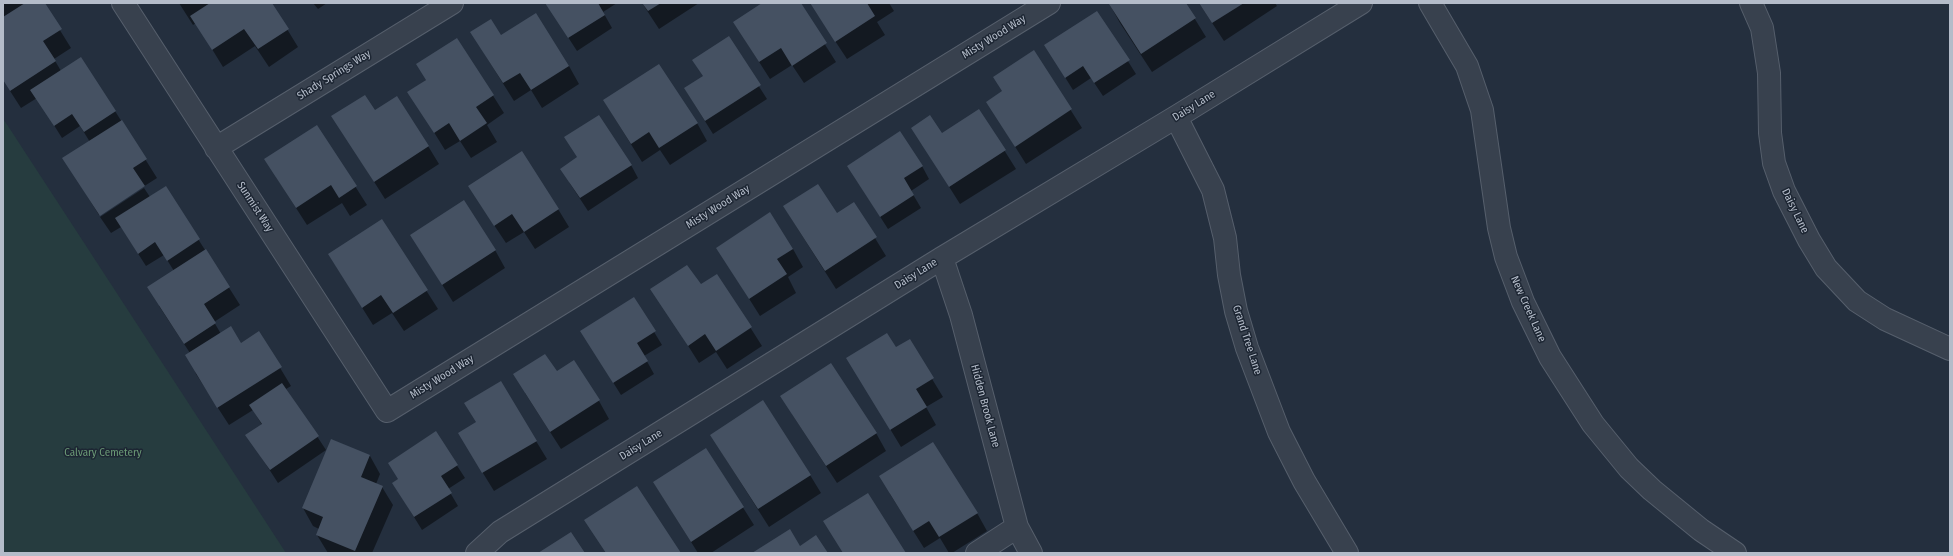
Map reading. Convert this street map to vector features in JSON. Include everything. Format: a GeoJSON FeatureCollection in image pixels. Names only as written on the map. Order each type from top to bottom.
{"type":"FeatureCollection","features":[{"type":"Feature","properties":{"kind":"street","name":"Sunmist Way"},"geometry":{"type":"LineString","coordinates":[[123,3],[387,411]]}},
{"type":"Feature","properties":{"kind":"street","name":"Shady Springs Way"},"geometry":{"type":"LineString","coordinates":[[216,148],[452,3]]}},
{"type":"Feature","properties":{"kind":"street","name":"Misty Wood Way"},"geometry":{"type":"LineString","coordinates":[[387,411],[1049,3]]}},
{"type":"Feature","properties":{"kind":"street","name":"Daisy Lane"},"geometry":{"type":"LineString","coordinates":[[477,553],[500,532],[942,258],[1176,117],[1361,3]]}},
{"type":"Feature","properties":{"kind":"street","name":"New Creek Lane"},"geometry":{"type":"LineString","coordinates":[[1430,3],[1467,66],[1482,110],[1499,228],[1506,257],[1523,302],[1550,357],[1593,424],[1629,468],[1652,490],[1701,530],[1735,553]]}},
{"type":"Feature","properties":{"kind":"street","name":"Daisy Lane"},"geometry":{"type":"LineString","coordinates":[[1751,3],[1762,28],[1769,73],[1770,133],[1774,163],[1784,192],[1809,240],[1826,268],[1857,301],[1885,319],[1950,349]]}},
{"type":"Feature","properties":{"kind":"street","name":"Grand Tree Lane"},"geometry":{"type":"LineString","coordinates":[[1176,117],[1213,190],[1225,238],[1229,275],[1236,311],[1247,348],[1279,432],[1304,481],[1347,553]]}},
{"type":"Feature","properties":{"kind":"street","name":"Hidden Brook Lane"},"geometry":{"type":"LineString","coordinates":[[942,258],[960,315],[1018,527],[1031,553]]}},
{"type":"Feature","properties":{"kind":"street"},"geometry":{"type":"LineString","coordinates":[[977,553],[1018,527]]}},
{"type":"Feature","properties":{"kind":"green space","name":"Calvary Cemetery"},"geometry":{"type":"Polygon","coordinates":[[[3,119],[8,126],[286,553],[3,553],[3,119]]]}},
{"type":"Feature","properties":{"kind":"building"},"geometry":{"type":"Polygon","coordinates":[[[25,3],[45,3],[62,29],[43,41],[56,61],[10,91],[3,80],[3,17],[25,3]]]}},
{"type":"Feature","properties":{"kind":"building"},"geometry":{"type":"Polygon","coordinates":[[[210,3],[272,3],[289,29],[258,49],[244,29],[212,50],[190,16],[210,3]]]}},
{"type":"Feature","properties":{"kind":"building"},"geometry":{"type":"Polygon","coordinates":[[[545,3],[598,3],[605,15],[568,38],[545,3]]]}},
{"type":"Feature","properties":{"kind":"building"},"geometry":{"type":"Polygon","coordinates":[[[642,3],[661,3],[648,11],[642,3]]]}},
{"type":"Feature","properties":{"kind":"building"},"geometry":{"type":"Polygon","coordinates":[[[762,3],[801,3],[827,43],[792,66],[781,48],[759,62],[733,22],[762,3]]]}},
{"type":"Feature","properties":{"kind":"building"},"geometry":{"type":"Polygon","coordinates":[[[810,3],[867,3],[875,16],[835,42],[810,3]]]}},
{"type":"Feature","properties":{"kind":"building"},"geometry":{"type":"Polygon","coordinates":[[[1186,3],[1196,18],[1141,54],[1109,4],[1186,3]]]}},
{"type":"Feature","properties":{"kind":"building"},"geometry":{"type":"Polygon","coordinates":[[[1199,3],[1244,3],[1212,23],[1199,3]]]}},
{"type":"Feature","properties":{"kind":"building"},"geometry":{"type":"Polygon","coordinates":[[[1097,11],[1130,60],[1094,83],[1083,66],[1065,78],[1044,45],[1097,11]]]}},
{"type":"Feature","properties":{"kind":"building"},"geometry":{"type":"Polygon","coordinates":[[[536,13],[569,66],[531,90],[520,73],[503,83],[470,32],[491,19],[501,35],[536,13]]]}},
{"type":"Feature","properties":{"kind":"building"},"geometry":{"type":"Polygon","coordinates":[[[729,36],[761,85],[705,121],[684,88],[703,76],[692,60],[729,36]]]}},
{"type":"Feature","properties":{"kind":"building"},"geometry":{"type":"Polygon","coordinates":[[[457,38],[494,95],[476,107],[487,123],[460,141],[449,123],[434,133],[407,92],[426,80],[416,64],[457,38]]]}},
{"type":"Feature","properties":{"kind":"building"},"geometry":{"type":"Polygon","coordinates":[[[1034,50],[1072,109],[1015,147],[986,102],[1002,91],[993,77],[1034,50]]]}},
{"type":"Feature","properties":{"kind":"building"},"geometry":{"type":"Polygon","coordinates":[[[81,57],[116,111],[84,132],[72,114],[54,126],[30,90],[81,57]]]}},
{"type":"Feature","properties":{"kind":"building"},"geometry":{"type":"Polygon","coordinates":[[[659,64],[698,123],[659,148],[649,132],[631,144],[603,100],[659,64]]]}},
{"type":"Feature","properties":{"kind":"building"},"geometry":{"type":"Polygon","coordinates":[[[365,95],[375,110],[397,96],[429,146],[374,182],[331,116],[365,95]]]}},
{"type":"Feature","properties":{"kind":"building"},"geometry":{"type":"Polygon","coordinates":[[[979,109],[1006,150],[949,187],[911,128],[930,115],[942,133],[979,109]]]}},
{"type":"Feature","properties":{"kind":"building"},"geometry":{"type":"Polygon","coordinates":[[[599,115],[632,165],[580,198],[560,169],[577,157],[564,137],[599,115]]]}},
{"type":"Feature","properties":{"kind":"building"},"geometry":{"type":"Polygon","coordinates":[[[122,120],[147,159],[133,168],[145,186],[100,216],[62,158],[122,120]]]}},
{"type":"Feature","properties":{"kind":"building"},"geometry":{"type":"Polygon","coordinates":[[[317,125],[357,186],[339,198],[331,185],[296,208],[264,159],[317,125]]]}},
{"type":"Feature","properties":{"kind":"building"},"geometry":{"type":"Polygon","coordinates":[[[900,131],[923,166],[904,178],[914,195],[880,217],[847,166],[900,131]]]}},
{"type":"Feature","properties":{"kind":"building"},"geometry":{"type":"Polygon","coordinates":[[[522,151],[559,209],[524,232],[512,214],[494,226],[468,186],[522,151]]]}},
{"type":"Feature","properties":{"kind":"building"},"geometry":{"type":"Polygon","coordinates":[[[818,184],[837,213],[854,202],[877,237],[825,271],[783,206],[818,184]]]}},
{"type":"Feature","properties":{"kind":"building"},"geometry":{"type":"Polygon","coordinates":[[[166,186],[200,239],[167,261],[155,242],[138,254],[115,218],[166,186]]]}},
{"type":"Feature","properties":{"kind":"building"},"geometry":{"type":"Polygon","coordinates":[[[464,200],[496,250],[442,285],[410,235],[464,200]]]}},
{"type":"Feature","properties":{"kind":"building"},"geometry":{"type":"Polygon","coordinates":[[[770,212],[793,249],[777,259],[787,274],[749,299],[716,248],[770,212]]]}},
{"type":"Feature","properties":{"kind":"building"},"geometry":{"type":"Polygon","coordinates":[[[382,219],[428,290],[393,313],[381,295],[362,308],[328,254],[382,219]]]}},
{"type":"Feature","properties":{"kind":"building"},"geometry":{"type":"Polygon","coordinates":[[[206,249],[230,287],[204,304],[216,323],[184,344],[147,287],[206,249]]]}},
{"type":"Feature","properties":{"kind":"building"},"geometry":{"type":"Polygon","coordinates":[[[687,265],[701,284],[717,274],[752,327],[716,351],[705,334],[688,346],[650,289],[687,265]]]}},
{"type":"Feature","properties":{"kind":"building"},"geometry":{"type":"Polygon","coordinates":[[[634,297],[656,331],[637,343],[648,361],[613,383],[580,331],[634,297]]]}},
{"type":"Feature","properties":{"kind":"building"},"geometry":{"type":"Polygon","coordinates":[[[231,326],[241,343],[259,331],[282,367],[217,408],[185,355],[231,326]]]}},
{"type":"Feature","properties":{"kind":"building"},"geometry":{"type":"Polygon","coordinates":[[[887,333],[896,347],[910,339],[934,378],[916,389],[927,407],[890,430],[846,358],[887,333]]]}},
{"type":"Feature","properties":{"kind":"building"},"geometry":{"type":"Polygon","coordinates":[[[545,354],[557,371],[574,360],[600,400],[550,432],[513,374],[545,354]]]}},
{"type":"Feature","properties":{"kind":"building"},"geometry":{"type":"Polygon","coordinates":[[[831,363],[877,433],[826,466],[780,396],[831,363]]]}},
{"type":"Feature","properties":{"kind":"building"},"geometry":{"type":"Polygon","coordinates":[[[501,381],[537,441],[482,473],[458,433],[476,422],[464,403],[501,381]]]}},
{"type":"Feature","properties":{"kind":"building"},"geometry":{"type":"Polygon","coordinates":[[[282,383],[319,436],[270,470],[245,435],[262,424],[249,405],[282,383]]]}},
{"type":"Feature","properties":{"kind":"building"},"geometry":{"type":"Polygon","coordinates":[[[763,400],[811,475],[758,509],[710,435],[763,400]]]}},
{"type":"Feature","properties":{"kind":"building"},"geometry":{"type":"Polygon","coordinates":[[[436,431],[458,465],[441,476],[452,493],[414,517],[392,483],[398,479],[388,463],[436,431]]]}},
{"type":"Feature","properties":{"kind":"building"},"geometry":{"type":"Polygon","coordinates":[[[331,439],[370,455],[361,477],[383,486],[355,551],[316,535],[323,517],[302,508],[331,439]]]}},
{"type":"Feature","properties":{"kind":"building"},"geometry":{"type":"Polygon","coordinates":[[[933,442],[978,513],[939,537],[929,521],[913,531],[879,476],[933,442]]]}},
{"type":"Feature","properties":{"kind":"building"},"geometry":{"type":"Polygon","coordinates":[[[706,448],[744,507],[691,542],[653,482],[706,448]]]}},
{"type":"Feature","properties":{"kind":"building"},"geometry":{"type":"Polygon","coordinates":[[[637,486],[681,553],[606,553],[584,520],[637,486]]]}},
{"type":"Feature","properties":{"kind":"building"},"geometry":{"type":"Polygon","coordinates":[[[868,493],[906,553],[843,553],[823,521],[868,493]]]}},
{"type":"Feature","properties":{"kind":"building"},"geometry":{"type":"Polygon","coordinates":[[[790,529],[800,546],[816,535],[828,553],[752,553],[790,529]]]}},
{"type":"Feature","properties":{"kind":"building"},"geometry":{"type":"Polygon","coordinates":[[[571,532],[585,553],[538,553],[571,532]]]}}]}
